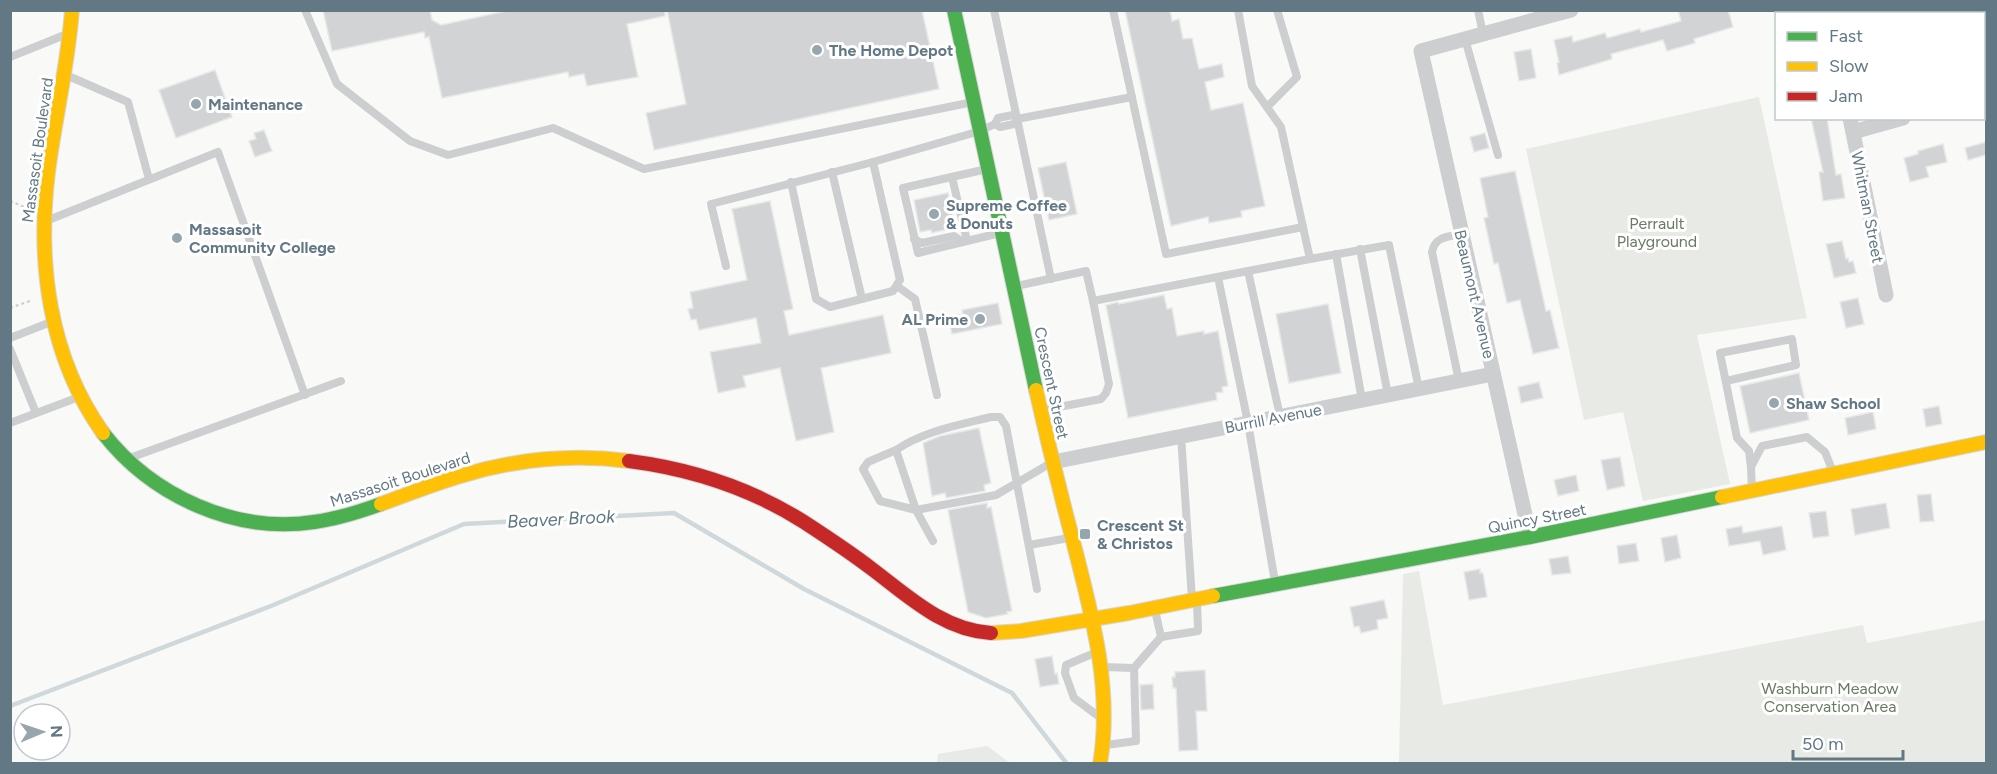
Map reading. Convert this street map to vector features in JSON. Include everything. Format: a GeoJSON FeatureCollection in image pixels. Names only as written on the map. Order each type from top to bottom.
{"type":"FeatureCollection","features":[{"type":"Feature","properties":{"kind":"main road","name":"Massasoit Boulevard"},"geometry":{"type":"LineString","coordinates":[[72,10],[42,222],[45,284],[60,350],[80,396],[104,438],[126,460],[161,488],[200,507],[222,514],[267,523],[291,525],[330,520],[464,475],[526,462],[584,458],[626,461],[667,467],[736,488],[775,505],[865,563],[931,613],[961,627],[982,633],[1010,633],[1092,621]]}},
{"type":"Feature","properties":{"kind":"main road","name":"Crescent Street"},"geometry":{"type":"LineString","coordinates":[[954,10],[1041,411],[1073,537],[1101,667],[1105,721],[1104,746],[1100,764]]}},
{"type":"Feature","properties":{"kind":"main road","name":"Quincy Street"},"geometry":{"type":"LineString","coordinates":[[1092,621],[1530,537],[1986,441]]}},
{"type":"Feature","properties":{"kind":"street"},"geometry":{"type":"LineString","coordinates":[[1465,39],[1571,10]]}},
{"type":"Feature","properties":{"kind":"street","name":"Beaumont Avenue"},"geometry":{"type":"LineString","coordinates":[[1465,39],[1421,51],[1530,537]]}},
{"type":"Feature","properties":{"kind":"street"},"geometry":{"type":"LineString","coordinates":[[1852,125],[1888,120]]}},
{"type":"Feature","properties":{"kind":"street","name":"Whitman Street"},"geometry":{"type":"LineString","coordinates":[[1852,125],[1886,295]]}},
{"type":"Feature","properties":{"kind":"street","name":"Burrill Avenue"},"geometry":{"type":"LineString","coordinates":[[1053,462],[1493,374]]}},
{"type":"Feature","properties":{"kind":"lane"},"geometry":{"type":"LineString","coordinates":[[305,10],[337,84],[410,141],[448,156],[552,128],[644,169],[974,101]]}},
{"type":"Feature","properties":{"kind":"lane"},"geometry":{"type":"LineString","coordinates":[[994,10],[1051,279]]}},
{"type":"Feature","properties":{"kind":"lane"},"geometry":{"type":"LineString","coordinates":[[1113,10],[1166,254],[1303,227]]}},
{"type":"Feature","properties":{"kind":"lane"},"geometry":{"type":"LineString","coordinates":[[1238,10],[1252,86],[1281,127],[1310,259]]}},
{"type":"Feature","properties":{"kind":"lane"},"geometry":{"type":"LineString","coordinates":[[1267,107],[1297,77],[1277,10]]}},
{"type":"Feature","properties":{"kind":"lane"},"geometry":{"type":"LineString","coordinates":[[1478,10],[1483,34]]}},
{"type":"Feature","properties":{"kind":"lane"},"geometry":{"type":"LineString","coordinates":[[10,57],[70,33]]}},
{"type":"Feature","properties":{"kind":"lane"},"geometry":{"type":"LineString","coordinates":[[1465,39],[1498,155]]}},
{"type":"Feature","properties":{"kind":"lane"},"geometry":{"type":"LineString","coordinates":[[64,74],[128,102],[149,179]]}},
{"type":"Feature","properties":{"kind":"lane"},"geometry":{"type":"LineString","coordinates":[[726,266],[711,204],[873,162],[995,124],[1000,127],[1014,124],[1017,119],[1132,97]]}},
{"type":"Feature","properties":{"kind":"lane"},"geometry":{"type":"LineString","coordinates":[[42,222],[218,152],[305,395]]}},
{"type":"Feature","properties":{"kind":"lane"},"geometry":{"type":"LineString","coordinates":[[791,182],[816,299],[830,307],[893,291],[900,280],[873,162]]}},
{"type":"Feature","properties":{"kind":"lane"},"geometry":{"type":"LineString","coordinates":[[988,169],[903,188],[914,239],[918,253],[1002,233]]}},
{"type":"Feature","properties":{"kind":"lane"},"geometry":{"type":"LineString","coordinates":[[832,172],[862,299]]}},
{"type":"Feature","properties":{"kind":"lane"},"geometry":{"type":"LineString","coordinates":[[952,177],[965,241]]}},
{"type":"Feature","properties":{"kind":"lane"},"geometry":{"type":"LineString","coordinates":[[1459,381],[1432,252],[1433,244],[1439,238],[1462,234]]}},
{"type":"Feature","properties":{"kind":"lane"},"geometry":{"type":"LineString","coordinates":[[1093,301],[1389,245],[1419,389]]}},
{"type":"Feature","properties":{"kind":"lane"},"geometry":{"type":"LineString","coordinates":[[1360,249],[1388,395]]}},
{"type":"Feature","properties":{"kind":"lane"},"geometry":{"type":"LineString","coordinates":[[1336,254],[1362,400]]}},
{"type":"Feature","properties":{"kind":"lane"},"geometry":{"type":"LineString","coordinates":[[1014,287],[1086,271],[1093,301],[1109,384],[1106,393],[1101,399],[1041,411]]}},
{"type":"Feature","properties":{"kind":"lane"},"geometry":{"type":"LineString","coordinates":[[1248,271],[1280,416]]}},
{"type":"Feature","properties":{"kind":"lane"},"geometry":{"type":"LineString","coordinates":[[1218,277],[1248,423],[1275,585]]}},
{"type":"Feature","properties":{"kind":"lane"},"geometry":{"type":"LineString","coordinates":[[897,286],[915,298],[937,395]]}},
{"type":"Feature","properties":{"kind":"lane"},"geometry":{"type":"LineString","coordinates":[[10,338],[52,321]]}},
{"type":"Feature","properties":{"kind":"lane"},"geometry":{"type":"LineString","coordinates":[[1726,381],[1796,365],[1792,339],[1720,353],[1737,438],[1749,451],[1752,490]]}},
{"type":"Feature","properties":{"kind":"lane"},"geometry":{"type":"LineString","coordinates":[[10,349],[36,413]]}},
{"type":"Feature","properties":{"kind":"lane"},"geometry":{"type":"LineString","coordinates":[[126,460],[341,381]]}},
{"type":"Feature","properties":{"kind":"lane"},"geometry":{"type":"LineString","coordinates":[[10,423],[80,396]]}},
{"type":"Feature","properties":{"kind":"lane"},"geometry":{"type":"LineString","coordinates":[[1037,589],[1018,484],[1005,426],[1000,417],[991,417],[958,426],[907,443],[868,462],[863,469],[880,501],[916,510],[996,495],[1018,484],[1053,462]]}},
{"type":"Feature","properties":{"kind":"lane"},"geometry":{"type":"LineString","coordinates":[[1104,746],[1136,741],[1134,668],[1161,637],[1198,631],[1181,436]]}},
{"type":"Feature","properties":{"kind":"lane"},"geometry":{"type":"LineString","coordinates":[[1751,467],[1762,446],[1806,437],[1825,452],[1833,474]]}},
{"type":"Feature","properties":{"kind":"lane"},"geometry":{"type":"LineString","coordinates":[[896,450],[916,510],[933,541]]}},
{"type":"Feature","properties":{"kind":"lane"},"geometry":{"type":"LineString","coordinates":[[1029,544],[1073,537]]}},
{"type":"Feature","properties":{"kind":"lane"},"geometry":{"type":"LineString","coordinates":[[1155,609],[1161,637]]}},
{"type":"Feature","properties":{"kind":"lane"},"geometry":{"type":"LineString","coordinates":[[1098,652],[1066,665],[1065,673],[1074,698],[1105,721]]}},
{"type":"Feature","properties":{"kind":"lane"},"geometry":{"type":"LineString","coordinates":[[1101,667],[1134,668]]}},
{"type":"Feature","properties":{"kind":"path"},"geometry":{"type":"LineString","coordinates":[[10,201],[27,208]]}},
{"type":"Feature","properties":{"kind":"path"},"geometry":{"type":"LineString","coordinates":[[10,308],[30,301]]}},
{"type":"Feature","properties":{"kind":"green space","name":"Perrault Playground"},"geometry":{"type":"Polygon","coordinates":[[[1759,97],[1807,318],[1697,335],[1730,484],[1643,501],[1623,412],[1584,420],[1526,149],[1759,97]]]}},
{"type":"Feature","properties":{"kind":"green space","name":"Washburn Meadow Conservation Area"},"geometry":{"type":"Polygon","coordinates":[[[1419,571],[1443,705],[1863,625],[1867,643],[1985,620],[1986,763],[1399,763],[1403,574],[1419,571]]]}},
{"type":"Feature","properties":{"kind":"green space"},"geometry":{"type":"Polygon","coordinates":[[[987,746],[1010,763],[937,763],[938,754],[987,746]]]}},
{"type":"Feature","properties":{"kind":"building"},"geometry":{"type":"Polygon","coordinates":[[[323,10],[430,10],[432,20],[441,25],[511,10],[665,10],[665,16],[627,24],[638,77],[587,86],[584,74],[569,77],[568,72],[442,98],[429,37],[425,38],[424,32],[332,51],[323,10]]]}},
{"type":"Feature","properties":{"kind":"building","name":"The Home Depot"},"geometry":{"type":"Polygon","coordinates":[[[667,10],[922,10],[939,89],[654,150],[646,113],[686,104],[667,10]]]}},
{"type":"Feature","properties":{"kind":"building"},"geometry":{"type":"Polygon","coordinates":[[[1125,10],[1170,10],[1172,21],[1179,19],[1183,39],[1192,38],[1199,69],[1222,64],[1224,77],[1205,82],[1211,110],[1243,103],[1265,206],[1241,211],[1242,217],[1209,223],[1208,217],[1171,226],[1125,10]]]}},
{"type":"Feature","properties":{"kind":"building"},"geometry":{"type":"Polygon","coordinates":[[[1678,10],[1728,10],[1733,27],[1694,39],[1695,43],[1667,51],[1663,40],[1611,54],[1612,59],[1559,75],[1557,63],[1559,62],[1554,40],[1572,36],[1573,42],[1605,33],[1607,38],[1640,29],[1641,32],[1681,21],[1678,10]]]}},
{"type":"Feature","properties":{"kind":"building"},"geometry":{"type":"Polygon","coordinates":[[[1531,49],[1536,78],[1519,81],[1514,52],[1531,49]]]}},
{"type":"Feature","properties":{"kind":"building","name":"Maintenance"},"geometry":{"type":"Polygon","coordinates":[[[215,70],[232,117],[176,138],[159,90],[215,70]]]}},
{"type":"Feature","properties":{"kind":"building"},"geometry":{"type":"Polygon","coordinates":[[[1811,120],[1827,120],[1836,175],[1841,174],[1845,198],[1823,201],[1819,172],[1823,172],[1811,120]]]}},
{"type":"Feature","properties":{"kind":"building"},"geometry":{"type":"Polygon","coordinates":[[[264,130],[272,151],[255,157],[249,141],[256,139],[254,133],[264,130]]]}},
{"type":"Feature","properties":{"kind":"building"},"geometry":{"type":"Polygon","coordinates":[[[1485,133],[1489,148],[1474,152],[1470,137],[1485,133]]]}},
{"type":"Feature","properties":{"kind":"building"},"geometry":{"type":"Polygon","coordinates":[[[1986,142],[1986,155],[1968,160],[1965,148],[1986,142]]]}},
{"type":"Feature","properties":{"kind":"building"},"geometry":{"type":"Polygon","coordinates":[[[1943,144],[1947,162],[1926,167],[1929,177],[1910,182],[1904,158],[1918,154],[1918,151],[1943,144]]]}},
{"type":"Feature","properties":{"kind":"building"},"geometry":{"type":"Polygon","coordinates":[[[1066,162],[1077,214],[1049,220],[1038,168],[1066,162]]]}},
{"type":"Feature","properties":{"kind":"building"},"geometry":{"type":"Polygon","coordinates":[[[1515,171],[1546,311],[1550,310],[1559,348],[1533,354],[1520,300],[1507,303],[1498,263],[1494,264],[1484,218],[1488,217],[1480,178],[1515,171]]]}},
{"type":"Feature","properties":{"kind":"building","name":"Supreme Coffee & Donuts"},"geometry":{"type":"Polygon","coordinates":[[[948,193],[955,228],[932,233],[931,230],[920,232],[914,200],[948,193]]]}},
{"type":"Feature","properties":{"kind":"building"},"geometry":{"type":"Polygon","coordinates":[[[770,201],[793,309],[784,311],[789,335],[883,315],[891,353],[821,368],[834,432],[796,441],[780,368],[743,376],[746,387],[718,393],[710,352],[761,343],[756,318],[699,330],[696,319],[691,320],[688,309],[693,308],[690,292],[747,280],[732,209],[770,201]]]}},
{"type":"Feature","properties":{"kind":"building"},"geometry":{"type":"Polygon","coordinates":[[[1842,241],[1846,259],[1848,258],[1849,262],[1853,261],[1856,273],[1834,278],[1826,244],[1842,241]]]}},
{"type":"Feature","properties":{"kind":"building"},"geometry":{"type":"Polygon","coordinates":[[[1164,295],[1167,309],[1172,308],[1177,336],[1218,331],[1228,386],[1222,387],[1223,392],[1216,393],[1217,400],[1128,418],[1106,305],[1164,295]]]}},
{"type":"Feature","properties":{"kind":"building"},"geometry":{"type":"Polygon","coordinates":[[[1858,298],[1864,324],[1846,328],[1840,302],[1858,298]]]}},
{"type":"Feature","properties":{"kind":"building","name":"AL Prime"},"geometry":{"type":"Polygon","coordinates":[[[998,303],[1002,324],[952,334],[948,316],[963,314],[962,310],[998,303]]]}},
{"type":"Feature","properties":{"kind":"building"},"geometry":{"type":"Polygon","coordinates":[[[1328,304],[1341,373],[1289,383],[1276,314],[1328,304]]]}},
{"type":"Feature","properties":{"kind":"building","name":"Shaw School"},"geometry":{"type":"Polygon","coordinates":[[[1799,373],[1809,420],[1750,433],[1740,386],[1799,373]]]}},
{"type":"Feature","properties":{"kind":"building"},"geometry":{"type":"Polygon","coordinates":[[[1539,382],[1543,398],[1521,403],[1518,387],[1539,382]]]}},
{"type":"Feature","properties":{"kind":"building"},"geometry":{"type":"Polygon","coordinates":[[[1939,406],[1942,424],[1926,427],[1923,409],[1939,406]]]}},
{"type":"Feature","properties":{"kind":"building"},"geometry":{"type":"Polygon","coordinates":[[[1873,412],[1876,429],[1848,435],[1845,418],[1873,412]]]}},
{"type":"Feature","properties":{"kind":"building"},"geometry":{"type":"Polygon","coordinates":[[[979,428],[991,483],[984,485],[985,491],[946,498],[945,493],[932,496],[923,443],[940,436],[979,428]]]}},
{"type":"Feature","properties":{"kind":"building"},"geometry":{"type":"Polygon","coordinates":[[[1620,457],[1625,486],[1607,490],[1601,460],[1620,457]]]}},
{"type":"Feature","properties":{"kind":"building"},"geometry":{"type":"Polygon","coordinates":[[[1576,475],[1579,491],[1558,496],[1554,480],[1576,475]]]}},
{"type":"Feature","properties":{"kind":"building"},"geometry":{"type":"Polygon","coordinates":[[[1931,494],[1934,521],[1920,522],[1917,495],[1931,494]]]}},
{"type":"Feature","properties":{"kind":"building"},"geometry":{"type":"Polygon","coordinates":[[[987,503],[987,508],[991,507],[1012,611],[1007,612],[1008,614],[986,618],[968,612],[948,510],[987,503]]]}},
{"type":"Feature","properties":{"kind":"building"},"geometry":{"type":"Polygon","coordinates":[[[1886,503],[1890,528],[1855,535],[1851,509],[1886,503]]]}},
{"type":"Feature","properties":{"kind":"building"},"geometry":{"type":"Polygon","coordinates":[[[1826,511],[1829,536],[1813,538],[1809,513],[1826,511]]]}},
{"type":"Feature","properties":{"kind":"building"},"geometry":{"type":"Polygon","coordinates":[[[1742,526],[1743,533],[1782,526],[1786,550],[1763,555],[1760,541],[1729,546],[1726,529],[1742,526]]]}},
{"type":"Feature","properties":{"kind":"building"},"geometry":{"type":"Polygon","coordinates":[[[1677,535],[1681,558],[1665,562],[1661,538],[1677,535]]]}},
{"type":"Feature","properties":{"kind":"building"},"geometry":{"type":"Polygon","coordinates":[[[1636,543],[1639,561],[1619,564],[1617,546],[1636,543]]]}},
{"type":"Feature","properties":{"kind":"building"},"geometry":{"type":"Polygon","coordinates":[[[1568,556],[1571,573],[1552,575],[1549,559],[1568,556]]]}},
{"type":"Feature","properties":{"kind":"building"},"geometry":{"type":"Polygon","coordinates":[[[1480,569],[1480,573],[1483,573],[1487,597],[1469,600],[1464,572],[1480,569]]]}},
{"type":"Feature","properties":{"kind":"building"},"geometry":{"type":"Polygon","coordinates":[[[1384,600],[1388,618],[1377,620],[1378,629],[1361,633],[1359,626],[1354,627],[1350,607],[1384,600]]]}},
{"type":"Feature","properties":{"kind":"building"},"geometry":{"type":"Polygon","coordinates":[[[1052,656],[1059,684],[1040,687],[1035,659],[1052,656]]]}},
{"type":"Feature","properties":{"kind":"building"},"geometry":{"type":"Polygon","coordinates":[[[1205,670],[1207,711],[1196,711],[1198,750],[1179,751],[1176,688],[1173,688],[1172,677],[1175,677],[1175,672],[1205,670]]]}},
{"type":"Feature","properties":{"kind":"building"},"geometry":{"type":"Polygon","coordinates":[[[1153,684],[1154,709],[1141,710],[1140,685],[1153,684]]]}},
{"type":"Feature","properties":{"kind":"waterway","name":"Beaver Brook"},"geometry":{"type":"LineString","coordinates":[[10,706],[271,606],[464,524],[674,513],[804,589],[1012,693],[1067,764]]}},
{"type":"Feature","properties":{"kind":"traffic: fast"},"geometry":{"type":"LineString","coordinates":[[954,10],[1036,390]]}},
{"type":"Feature","properties":{"kind":"traffic: fast"},"geometry":{"type":"LineString","coordinates":[[103,433],[123,455],[170,492],[197,506],[225,516],[255,522],[284,524],[314,522],[348,515],[381,504]]}},
{"type":"Feature","properties":{"kind":"traffic: fast"},"geometry":{"type":"LineString","coordinates":[[1213,596],[1530,537],[1722,497]]}},
{"type":"Feature","properties":{"kind":"traffic: slow"},"geometry":{"type":"LineString","coordinates":[[72,10],[68,51],[48,172],[44,240],[46,275],[59,341],[70,373],[103,433]]}},
{"type":"Feature","properties":{"kind":"traffic: slow"},"geometry":{"type":"LineString","coordinates":[[1036,390],[1093,621],[1098,650],[1104,707],[1100,764]]}},
{"type":"Feature","properties":{"kind":"traffic: slow"},"geometry":{"type":"LineString","coordinates":[[1722,497],[1986,442]]}},
{"type":"Feature","properties":{"kind":"traffic: slow"},"geometry":{"type":"LineString","coordinates":[[381,504],[454,478],[504,465],[567,458],[629,461]]}},
{"type":"Feature","properties":{"kind":"traffic: slow"},"geometry":{"type":"LineString","coordinates":[[991,633],[1021,631],[1213,596]]}},
{"type":"Feature","properties":{"kind":"traffic: jam"},"geometry":{"type":"LineString","coordinates":[[629,461],[675,469],[742,490],[804,522],[942,619],[957,626],[991,633]]}},
{"type":"Feature","properties":{"kind":"place","name":"The Home Depot"},"geometry":{"type":"Point","coordinates":[817,50]}},
{"type":"Feature","properties":{"kind":"place","name":"Maintenance"},"geometry":{"type":"Point","coordinates":[196,104]}},
{"type":"Feature","properties":{"kind":"place","name":"Supreme Coffee & Donuts"},"geometry":{"type":"Point","coordinates":[934,214]}},
{"type":"Feature","properties":{"kind":"place","name":"Massasoit Community College"},"geometry":{"type":"Point","coordinates":[177,238]}},
{"type":"Feature","properties":{"kind":"place","name":"AL Prime"},"geometry":{"type":"Point","coordinates":[980,319]}},
{"type":"Feature","properties":{"kind":"place","name":"Shaw School"},"geometry":{"type":"Point","coordinates":[1774,403]}},
{"type":"Feature","properties":{"kind":"place","name":"Crescent St & Christos"},"geometry":{"type":"Point","coordinates":[1085,534]}}]}
